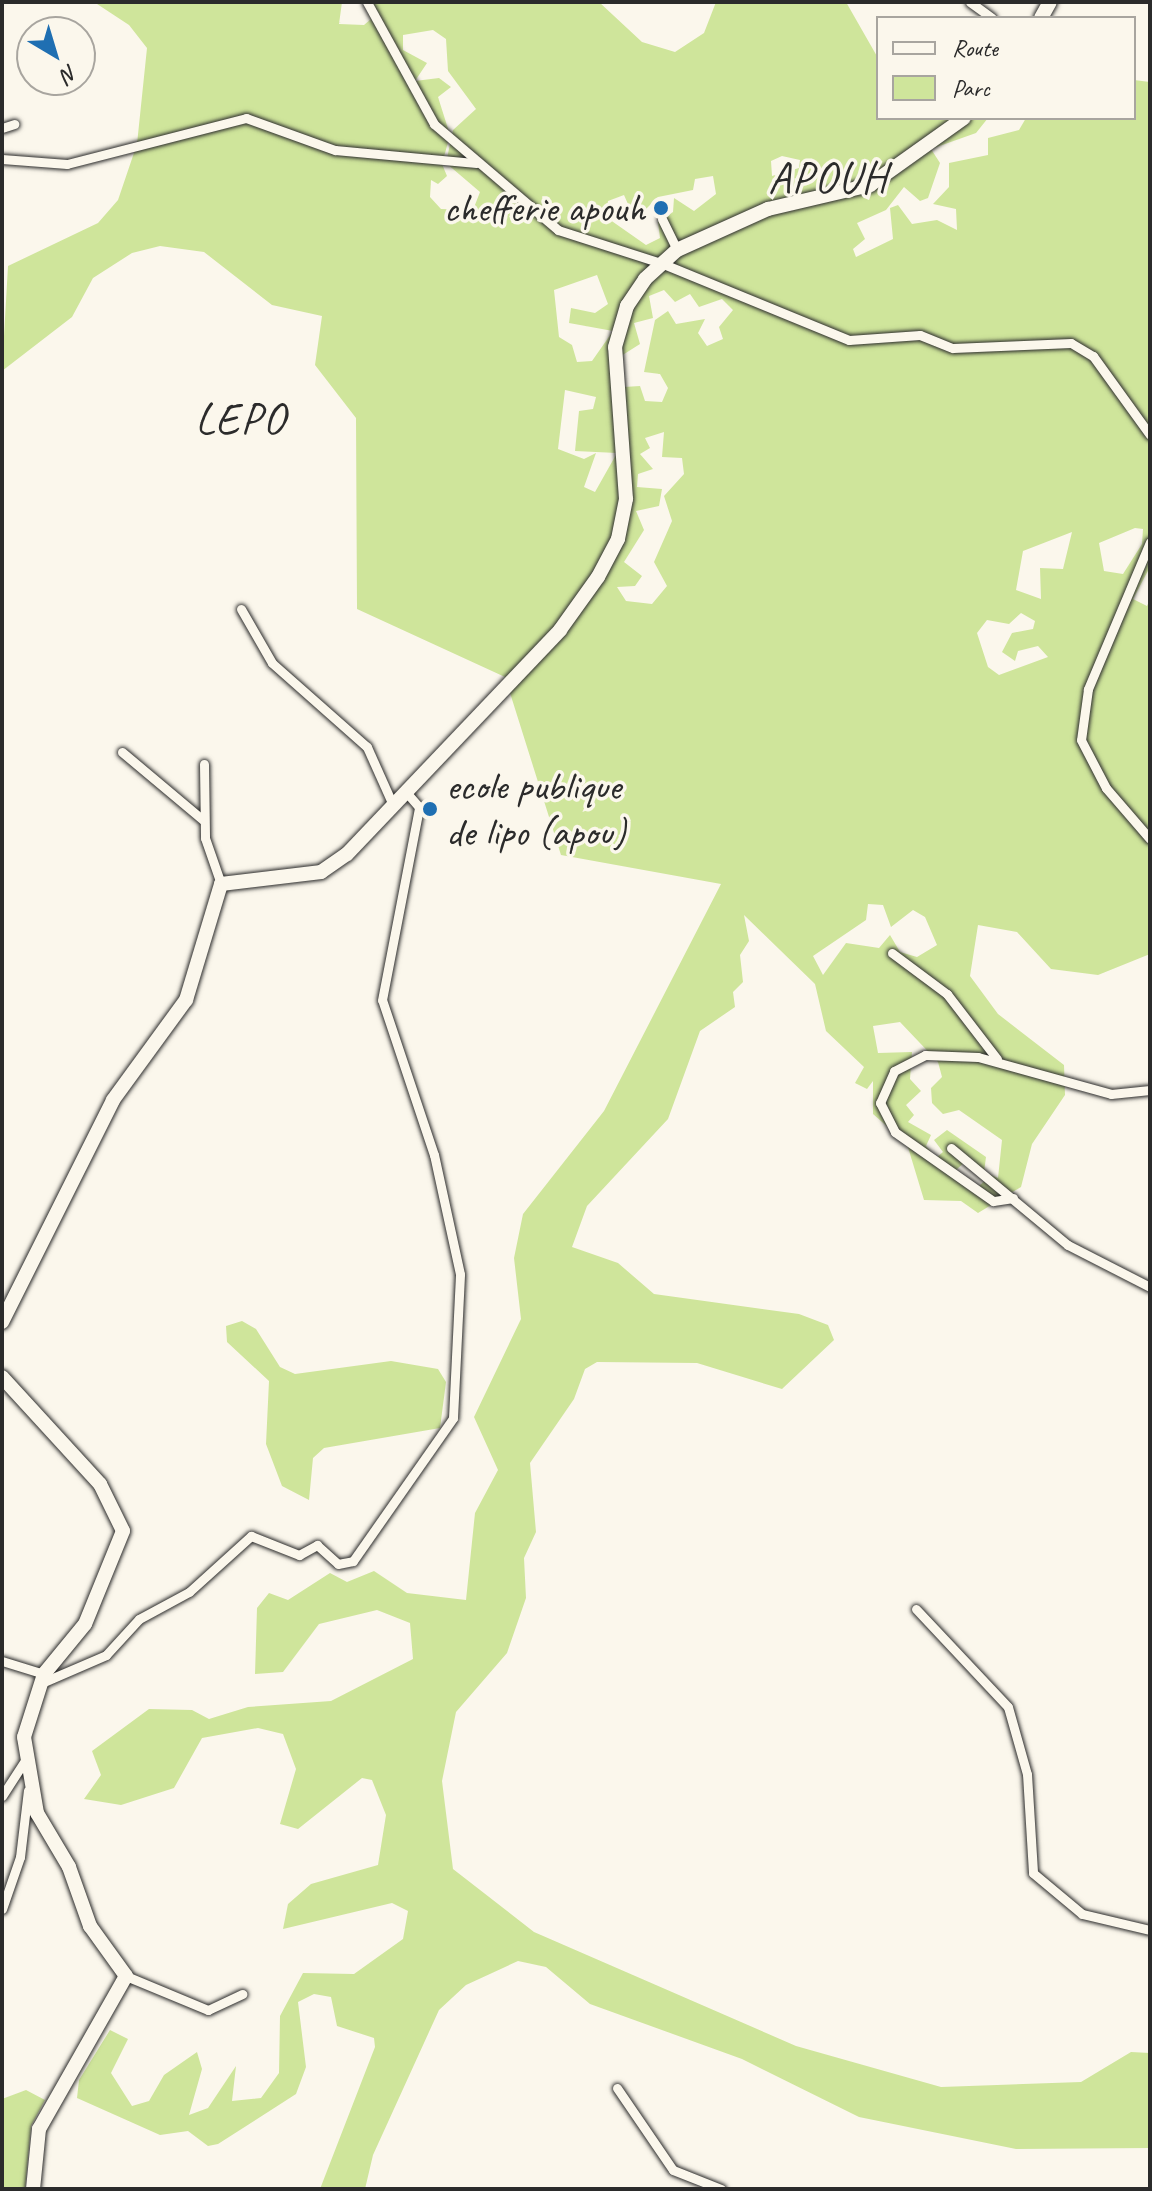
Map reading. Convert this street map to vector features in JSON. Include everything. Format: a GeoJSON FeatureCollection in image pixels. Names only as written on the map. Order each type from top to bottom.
{"type":"FeatureCollection","features":[{"type":"Feature","properties":{"kind":"street"},"geometry":{"type":"LineString","coordinates":[[367,2],[424,111],[479,164],[558,230],[661,263],[849,340],[920,335],[953,348],[1071,343],[1093,356],[1150,435]]}},
{"type":"Feature","properties":{"kind":"street"},"geometry":{"type":"LineString","coordinates":[[970,2],[989,16]]}},
{"type":"Feature","properties":{"kind":"street"},"geometry":{"type":"LineString","coordinates":[[2,159],[67,164],[246,118],[335,150],[479,164]]}},
{"type":"Feature","properties":{"kind":"street"},"geometry":{"type":"LineString","coordinates":[[221,884],[321,872],[393,805],[560,630],[612,554],[626,499],[615,347],[627,306],[661,263],[677,250],[785,203],[870,185],[961,120]]}},
{"type":"Feature","properties":{"kind":"street"},"geometry":{"type":"LineString","coordinates":[[2,128],[14,124]]}},
{"type":"Feature","properties":{"kind":"street"},"geometry":{"type":"LineString","coordinates":[[662,219],[677,250]]}},
{"type":"Feature","properties":{"kind":"street"},"geometry":{"type":"LineString","coordinates":[[1150,542],[1093,676],[1081,740],[1099,778],[1150,839]]}},
{"type":"Feature","properties":{"kind":"street"},"geometry":{"type":"LineString","coordinates":[[241,609],[272,663],[367,747],[393,805]]}},
{"type":"Feature","properties":{"kind":"street"},"geometry":{"type":"LineString","coordinates":[[122,752],[203,820]]}},
{"type":"Feature","properties":{"kind":"street"},"geometry":{"type":"LineString","coordinates":[[2,1322],[6,1304],[113,1100],[186,1000],[221,884],[203,820],[204,764]]}},
{"type":"Feature","properties":{"kind":"street"},"geometry":{"type":"LineString","coordinates":[[2,1661],[41,1679],[106,1655],[139,1619],[189,1592],[251,1536],[299,1555],[317,1545],[338,1564],[353,1561],[453,1418],[460,1274],[434,1155],[382,1000],[419,807],[405,791]]}},
{"type":"Feature","properties":{"kind":"street"},"geometry":{"type":"LineString","coordinates":[[892,953],[947,994],[997,1059]]}},
{"type":"Feature","properties":{"kind":"street"},"geometry":{"type":"LineString","coordinates":[[1013,1198],[993,1201],[935,1165],[895,1132],[880,1103],[888,1080],[909,1061],[925,1055],[997,1059],[1111,1094],[1150,1090]]}},
{"type":"Feature","properties":{"kind":"street"},"geometry":{"type":"LineString","coordinates":[[951,1148],[1068,1245],[1150,1287]]}},
{"type":"Feature","properties":{"kind":"street"},"geometry":{"type":"LineString","coordinates":[[2,1377],[100,1484],[123,1531],[85,1624],[41,1679],[24,1762],[2,1796]]}},
{"type":"Feature","properties":{"kind":"street"},"geometry":{"type":"LineString","coordinates":[[916,1609],[1008,1707],[1027,1774],[1033,1873],[1082,1914],[1150,1930]]}},
{"type":"Feature","properties":{"kind":"street"},"geometry":{"type":"LineString","coordinates":[[24,1762],[29,1787],[90,1926],[126,1976],[208,2010],[243,1994]]}},
{"type":"Feature","properties":{"kind":"street"},"geometry":{"type":"LineString","coordinates":[[2,1909],[20,1857],[29,1787]]}},
{"type":"Feature","properties":{"kind":"street"},"geometry":{"type":"LineString","coordinates":[[33,2189],[39,2129],[126,1976]]}},
{"type":"Feature","properties":{"kind":"street"},"geometry":{"type":"LineString","coordinates":[[617,2088],[673,2170],[721,2189]]}},
{"type":"Feature","properties":{"kind":"green space"},"geometry":{"type":"Polygon","coordinates":[[[94,2],[342,2],[339,24],[364,25],[371,19],[363,2],[599,2],[642,42],[675,52],[704,33],[716,2],[846,2],[876,54],[876,120],[986,120],[976,133],[931,149],[940,163],[928,198],[920,201],[904,187],[886,210],[857,223],[865,239],[853,249],[856,257],[893,239],[890,208],[898,205],[912,224],[937,220],[957,230],[956,209],[933,204],[949,187],[949,163],[988,155],[988,138],[1019,130],[1025,120],[1136,120],[1136,80],[1150,82],[1150,567],[1133,599],[1147,606],[1150,599],[1150,954],[1098,975],[1051,969],[1017,932],[978,925],[970,976],[998,1014],[1064,1065],[1065,1095],[1032,1144],[1021,1187],[978,1213],[961,1201],[924,1200],[907,1144],[873,1114],[873,1081],[867,1089],[855,1083],[864,1067],[826,1031],[815,984],[744,915],[749,941],[740,955],[743,982],[733,992],[735,1007],[700,1031],[668,1119],[587,1206],[572,1247],[618,1263],[654,1294],[799,1314],[828,1325],[834,1340],[782,1389],[697,1363],[597,1362],[585,1369],[574,1399],[530,1463],[536,1532],[524,1558],[526,1598],[507,1653],[456,1712],[442,1781],[453,1869],[534,1932],[796,2046],[941,2087],[1081,2082],[1131,2052],[1150,2053],[1150,2148],[1016,2149],[859,2117],[742,2059],[590,2004],[546,1967],[518,1961],[466,1985],[439,2010],[373,2155],[365,2189],[320,2189],[375,2047],[374,2038],[337,2026],[331,1997],[314,1994],[298,2002],[306,2067],[296,2094],[218,2144],[208,2146],[188,2131],[160,2135],[77,2098],[79,2080],[110,2030],[128,2039],[111,2073],[132,2106],[149,2101],[164,2075],[197,2052],[202,2069],[189,2115],[208,2108],[236,2066],[232,2101],[261,2098],[279,2073],[280,2016],[303,1973],[354,1974],[403,1939],[408,1911],[392,1903],[283,1929],[288,1904],[311,1884],[378,1865],[386,1815],[372,1780],[362,1778],[298,1829],[280,1824],[296,1769],[283,1734],[258,1728],[202,1738],[174,1788],[121,1805],[84,1799],[101,1775],[92,1751],[149,1709],[192,1710],[209,1719],[248,1707],[331,1701],[413,1659],[410,1623],[377,1610],[319,1624],[283,1672],[255,1674],[257,1608],[269,1593],[288,1600],[330,1573],[347,1582],[374,1571],[407,1593],[466,1600],[475,1513],[498,1470],[474,1417],[521,1319],[514,1258],[523,1214],[604,1111],[721,884],[561,855],[505,677],[357,609],[356,418],[315,365],[322,316],[272,305],[204,252],[160,246],[132,253],[93,278],[72,317],[2,371],[8,266],[98,223],[118,200],[137,144],[147,48],[129,25],[94,2]],[[433,30],[403,35],[403,50],[427,63],[415,81],[439,78],[451,87],[438,97],[450,135],[442,164],[447,176],[438,184],[431,180],[430,197],[441,209],[473,210],[480,192],[446,163],[453,130],[476,109],[448,71],[446,39],[433,30]],[[782,156],[771,161],[772,176],[799,168],[800,160],[782,156]],[[713,176],[695,179],[693,190],[658,197],[635,220],[624,195],[608,201],[606,217],[646,245],[660,238],[658,222],[673,212],[674,198],[694,211],[716,194],[713,176]],[[597,275],[554,290],[559,337],[572,345],[577,362],[592,361],[613,331],[569,323],[571,308],[595,313],[608,304],[597,275]],[[664,290],[649,296],[653,318],[634,323],[640,344],[621,356],[624,387],[640,386],[645,401],[662,402],[668,388],[660,374],[644,372],[655,320],[668,311],[676,324],[705,319],[698,333],[707,346],[723,339],[719,327],[733,310],[722,299],[699,307],[690,294],[675,302],[664,290]],[[565,390],[558,449],[584,459],[596,453],[584,487],[595,492],[617,453],[575,451],[579,411],[593,409],[596,397],[565,390]],[[664,432],[645,438],[650,448],[640,454],[653,469],[638,474],[637,487],[662,489],[659,506],[636,511],[644,530],[624,562],[642,576],[635,586],[617,587],[626,601],[652,604],[667,586],[654,562],[672,521],[664,496],[684,474],[682,458],[662,457],[664,432]],[[1135,528],[1099,543],[1104,571],[1123,574],[1142,544],[1143,529],[1135,528]],[[1072,532],[1023,551],[1016,590],[1041,599],[1040,568],[1063,569],[1072,532]],[[1021,613],[1009,624],[987,620],[977,633],[988,667],[999,675],[1048,657],[1038,646],[1018,651],[1015,661],[1002,652],[1012,633],[1033,629],[1035,621],[1021,613]],[[868,904],[866,920],[813,956],[823,975],[846,943],[879,948],[890,935],[900,952],[917,957],[937,945],[925,917],[913,910],[891,927],[883,905],[868,904]],[[900,1022],[873,1026],[878,1053],[912,1052],[910,1079],[921,1091],[906,1105],[914,1115],[908,1122],[931,1135],[926,1146],[936,1158],[943,1152],[934,1140],[947,1130],[986,1157],[984,1172],[967,1160],[956,1170],[978,1187],[991,1175],[998,1178],[1002,1140],[959,1110],[943,1114],[932,1103],[931,1088],[942,1077],[938,1062],[900,1022]]]}},
{"type":"Feature","properties":{"kind":"green space"},"geometry":{"type":"Polygon","coordinates":[[[242,1321],[256,1329],[280,1367],[295,1374],[391,1361],[438,1369],[446,1382],[440,1428],[324,1448],[313,1458],[309,1500],[282,1486],[266,1444],[269,1381],[227,1342],[226,1326],[242,1321]]]}},
{"type":"Feature","properties":{"kind":"green space"},"geometry":{"type":"Polygon","coordinates":[[[26,2090],[45,2100],[31,2126],[25,2189],[2,2189],[2,2099],[26,2090]]]}},
{"type":"Feature","properties":{"kind":"place","name":"chefferie apouh"},"geometry":{"type":"Point","coordinates":[661,208]}},
{"type":"Feature","properties":{"kind":"place","name":"ecole publique de lipo (apou)"},"geometry":{"type":"Point","coordinates":[430,809]}},
{"type":"Feature","properties":{"kind":"district","name":"APOUH"},"geometry":{"type":"Point","coordinates":[828,178]}},
{"type":"Feature","properties":{"kind":"district","name":"LEPO"},"geometry":{"type":"Point","coordinates":[241,419]}}]}
